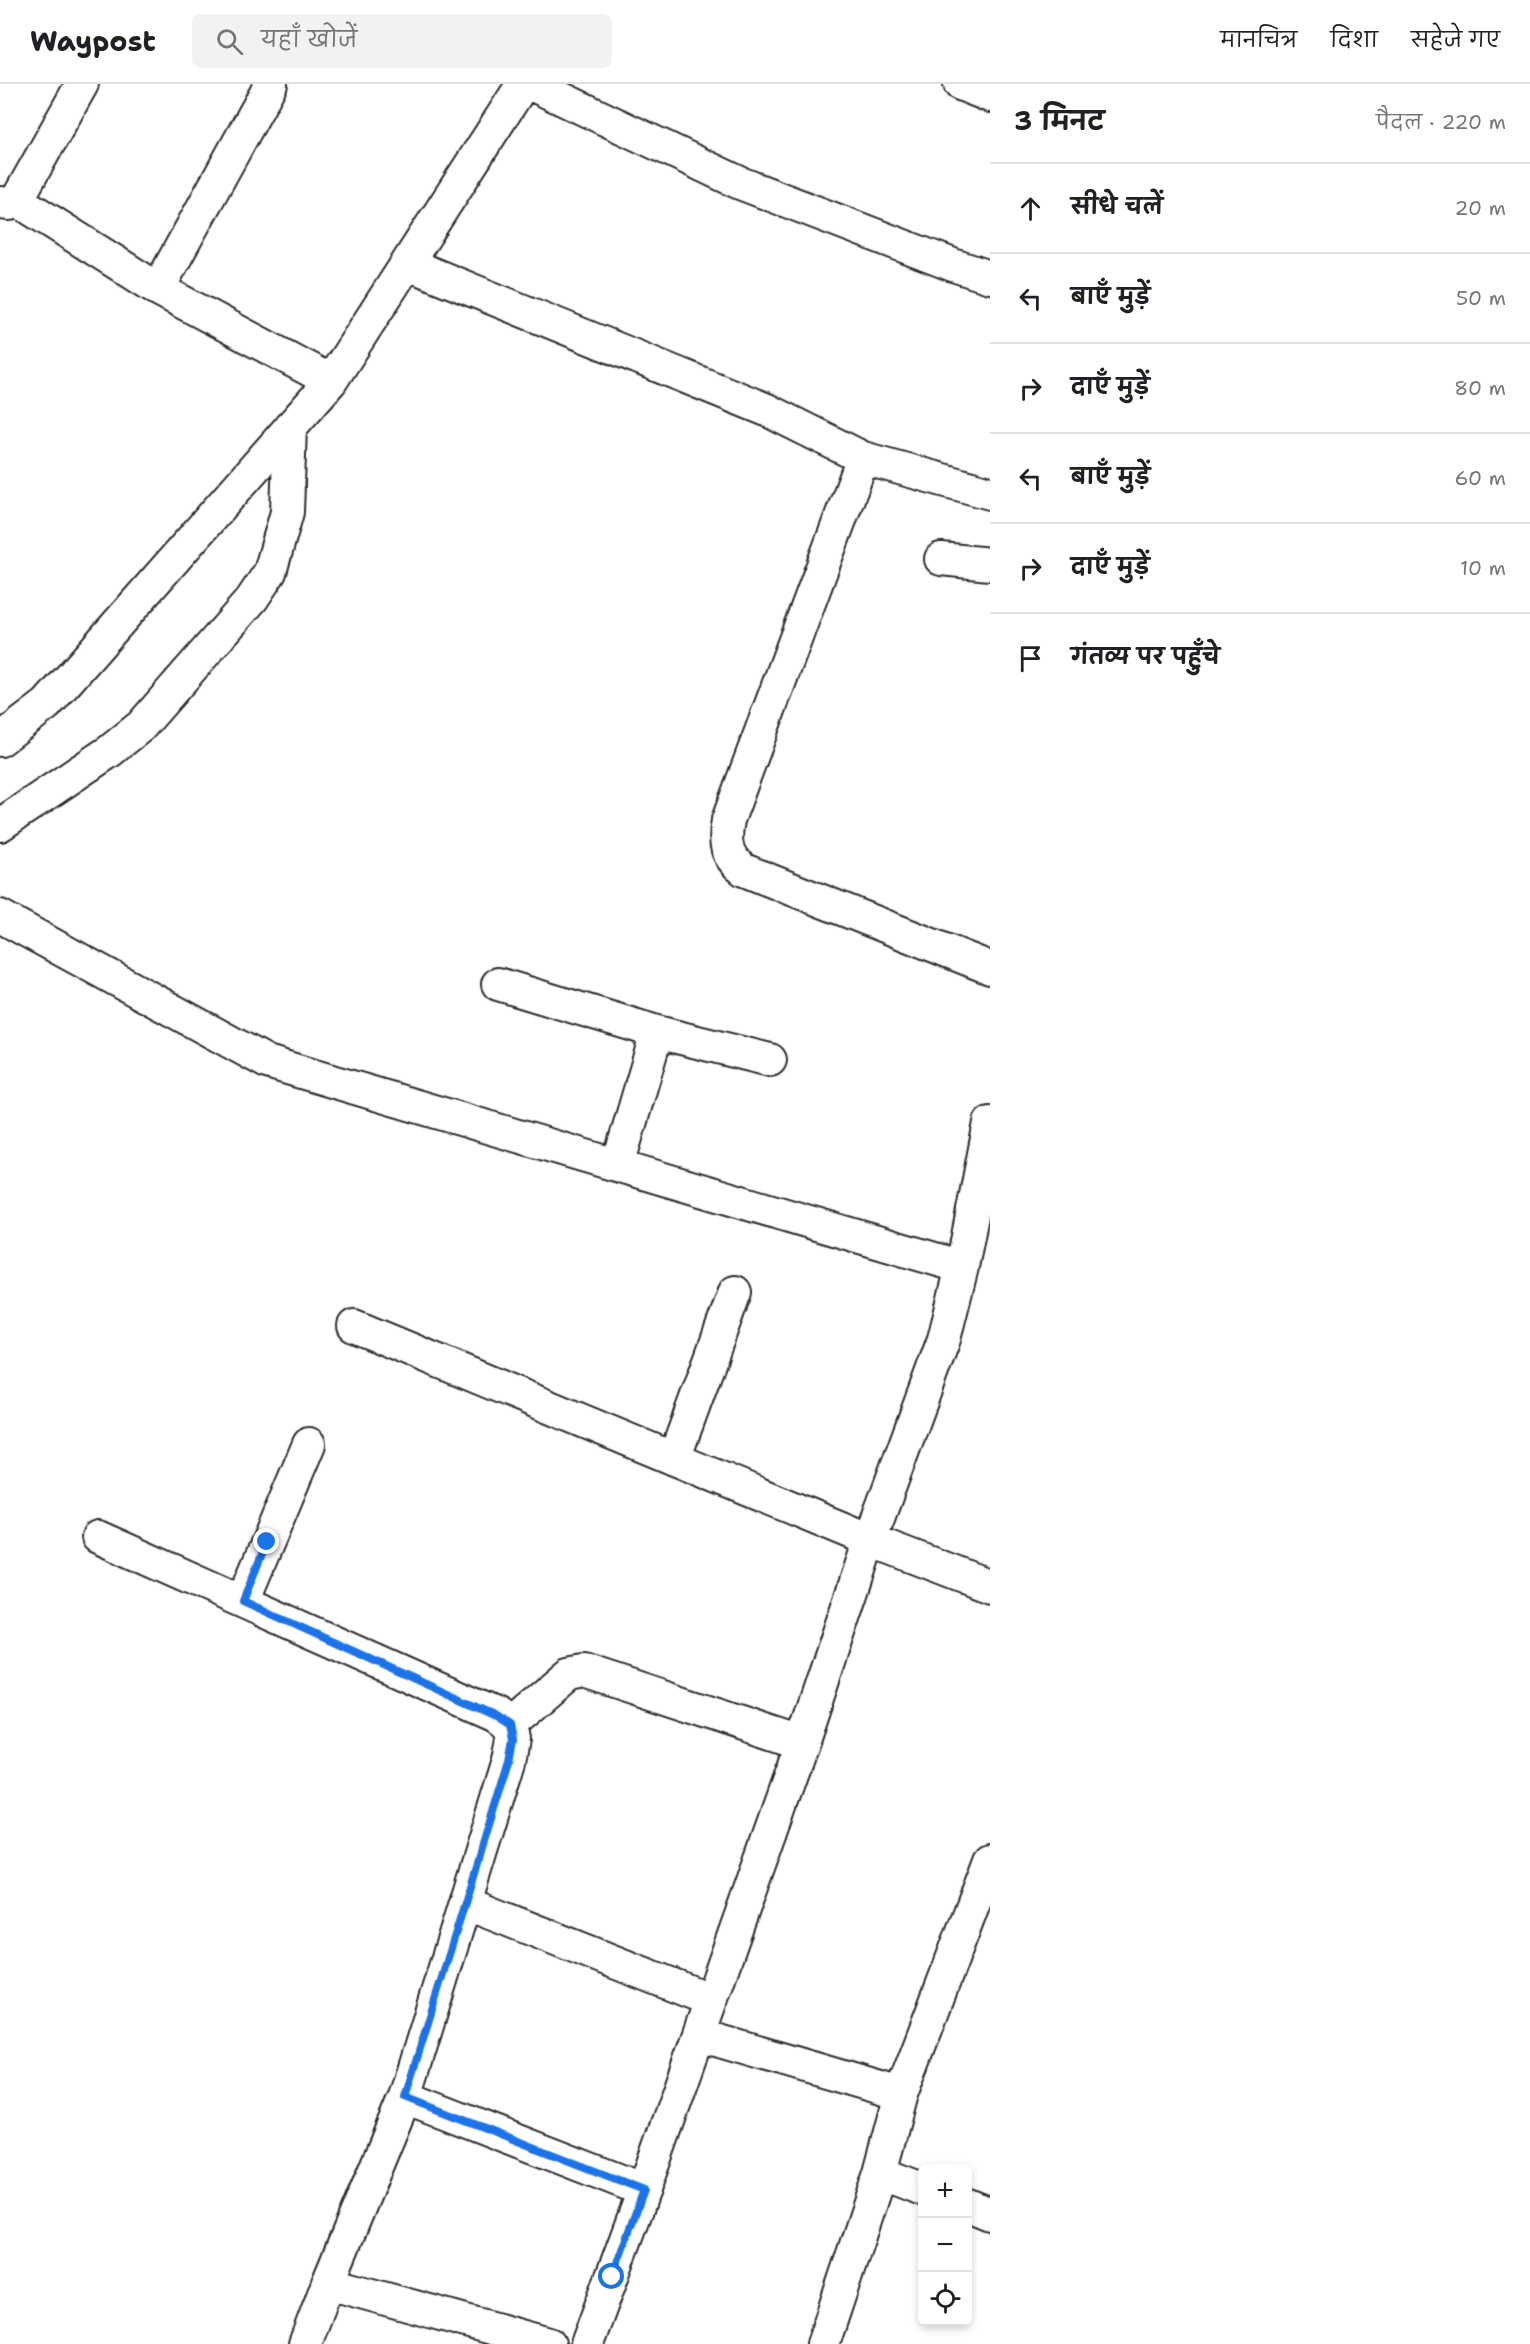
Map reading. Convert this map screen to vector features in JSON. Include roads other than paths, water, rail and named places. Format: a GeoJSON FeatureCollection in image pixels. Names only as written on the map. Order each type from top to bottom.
{"type":"FeatureCollection","features":[{"type":"Feature","properties":{"kind":"street"},"geometry":{"type":"LineString","coordinates":[[82,84],[8,201],[158,289],[331,381]]}},
{"type":"Feature","properties":{"kind":"street"},"geometry":{"type":"LineString","coordinates":[[158,289],[272,84]]}},
{"type":"Feature","properties":{"kind":"street"},"geometry":{"type":"LineString","coordinates":[[0,740],[46,704],[331,381],[523,84]]}},
{"type":"Feature","properties":{"kind":"street"},"geometry":{"type":"LineString","coordinates":[[531,84],[740,183],[990,277]]}},
{"type":"Feature","properties":{"kind":"street"},"geometry":{"type":"LineString","coordinates":[[960,84],[990,96]]}},
{"type":"Feature","properties":{"kind":"street"},"geometry":{"type":"LineString","coordinates":[[408,264],[767,410],[862,458],[990,494]]}},
{"type":"Feature","properties":{"kind":"street"},"geometry":{"type":"LineString","coordinates":[[0,825],[110,751],[141,726],[252,599],[270,572],[287,512],[290,427]]}},
{"type":"Feature","properties":{"kind":"street"},"geometry":{"type":"LineString","coordinates":[[862,458],[728,820],[725,838],[727,852],[744,870],[990,968]]}},
{"type":"Feature","properties":{"kind":"street"},"geometry":{"type":"LineString","coordinates":[[941,559],[990,564]]}},
{"type":"Feature","properties":{"kind":"street"},"geometry":{"type":"LineString","coordinates":[[0,916],[267,1062],[962,1267]]}},
{"type":"Feature","properties":{"kind":"street"},"geometry":{"type":"LineString","coordinates":[[498,984],[657,1032],[770,1060]]}},
{"type":"Feature","properties":{"kind":"street"},"geometry":{"type":"LineString","coordinates":[[618,1165],[657,1032]]}},
{"type":"Feature","properties":{"kind":"street"},"geometry":{"type":"LineString","coordinates":[[587,2344],[802,1743],[870,1540],[944,1339],[962,1267],[990,1123]]}},
{"type":"Feature","properties":{"kind":"street"},"geometry":{"type":"LineString","coordinates":[[674,1458],[735,1292]]}},
{"type":"Feature","properties":{"kind":"street"},"geometry":{"type":"LineString","coordinates":[[354,1326],[870,1540],[990,1586]]}},
{"type":"Feature","properties":{"kind":"street"},"geometry":{"type":"LineString","coordinates":[[243,1601],[309,1444]]}},
{"type":"Feature","properties":{"kind":"street"},"geometry":{"type":"LineString","coordinates":[[98,1537],[496,1716],[510,1725],[513,1739],[509,1760],[405,2097],[305,2344]]}},
{"type":"Feature","properties":{"kind":"street"},"geometry":{"type":"LineString","coordinates":[[510,1725],[569,1674],[584,1671],[802,1743]]}},
{"type":"Feature","properties":{"kind":"street"},"geometry":{"type":"LineString","coordinates":[[823,2344],[880,2173],[901,2094],[990,1860]]}},
{"type":"Feature","properties":{"kind":"street"},"geometry":{"type":"LineString","coordinates":[[465,1903],[711,2000]]}},
{"type":"Feature","properties":{"kind":"street"},"geometry":{"type":"LineString","coordinates":[[699,2035],[901,2094]]}},
{"type":"Feature","properties":{"kind":"street"},"geometry":{"type":"LineString","coordinates":[[405,2097],[644,2190]]}},
{"type":"Feature","properties":{"kind":"street"},"geometry":{"type":"LineString","coordinates":[[880,2173],[918,2187]]}},
{"type":"Feature","properties":{"kind":"street"},"geometry":{"type":"LineString","coordinates":[[972,2207],[990,2214]]}},
{"type":"Feature","properties":{"kind":"street"},"geometry":{"type":"LineString","coordinates":[[328,2283],[549,2344]]}}]}
